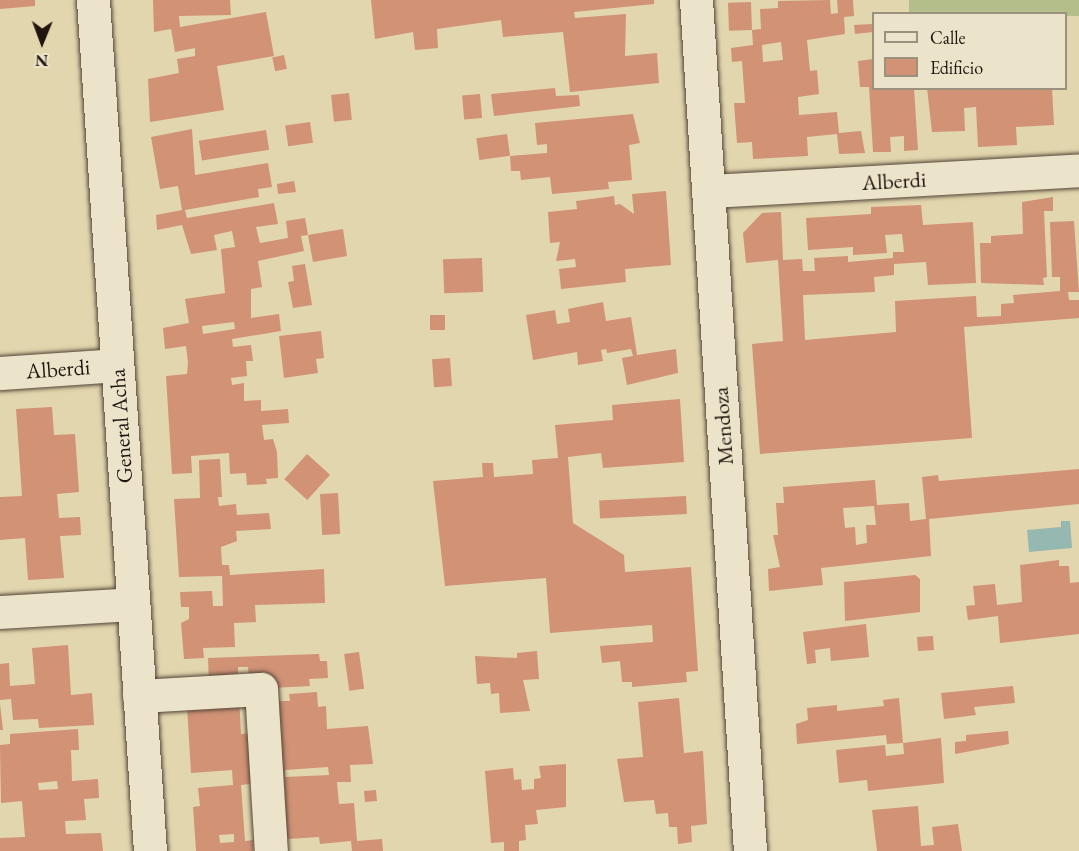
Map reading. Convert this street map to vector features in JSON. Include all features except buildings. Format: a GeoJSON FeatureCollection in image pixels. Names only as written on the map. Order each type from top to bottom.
{"type":"FeatureCollection","features":[{"type":"Feature","properties":{"kind":"street","name":"General Acha"},"geometry":{"type":"LineString","coordinates":[[93,0],[150,851]]}},
{"type":"Feature","properties":{"kind":"street","name":"Mendoza"},"geometry":{"type":"LineString","coordinates":[[696,0],[750,851]]}},
{"type":"Feature","properties":{"kind":"street","name":"Alberdi"},"geometry":{"type":"LineString","coordinates":[[709,191],[1079,170]]}},
{"type":"Feature","properties":{"kind":"street","name":"Alberdi"},"geometry":{"type":"LineString","coordinates":[[0,373],[117,365]]}},
{"type":"Feature","properties":{"kind":"street"},"geometry":{"type":"LineString","coordinates":[[0,612],[133,604]]}},
{"type":"Feature","properties":{"kind":"street"},"geometry":{"type":"LineString","coordinates":[[139,696],[261,688],[271,851]]}},
{"type":"Feature","properties":{"kind":"green space"},"geometry":{"type":"Polygon","coordinates":[[[909,0],[1079,0],[1079,16],[1067,16],[1067,12],[909,12],[909,0]]]}},
{"type":"Feature","properties":{"kind":"water"},"geometry":{"type":"Polygon","coordinates":[[[1061,521],[1070,521],[1072,548],[1029,552],[1027,530],[1061,527],[1061,521]]]}}]}
